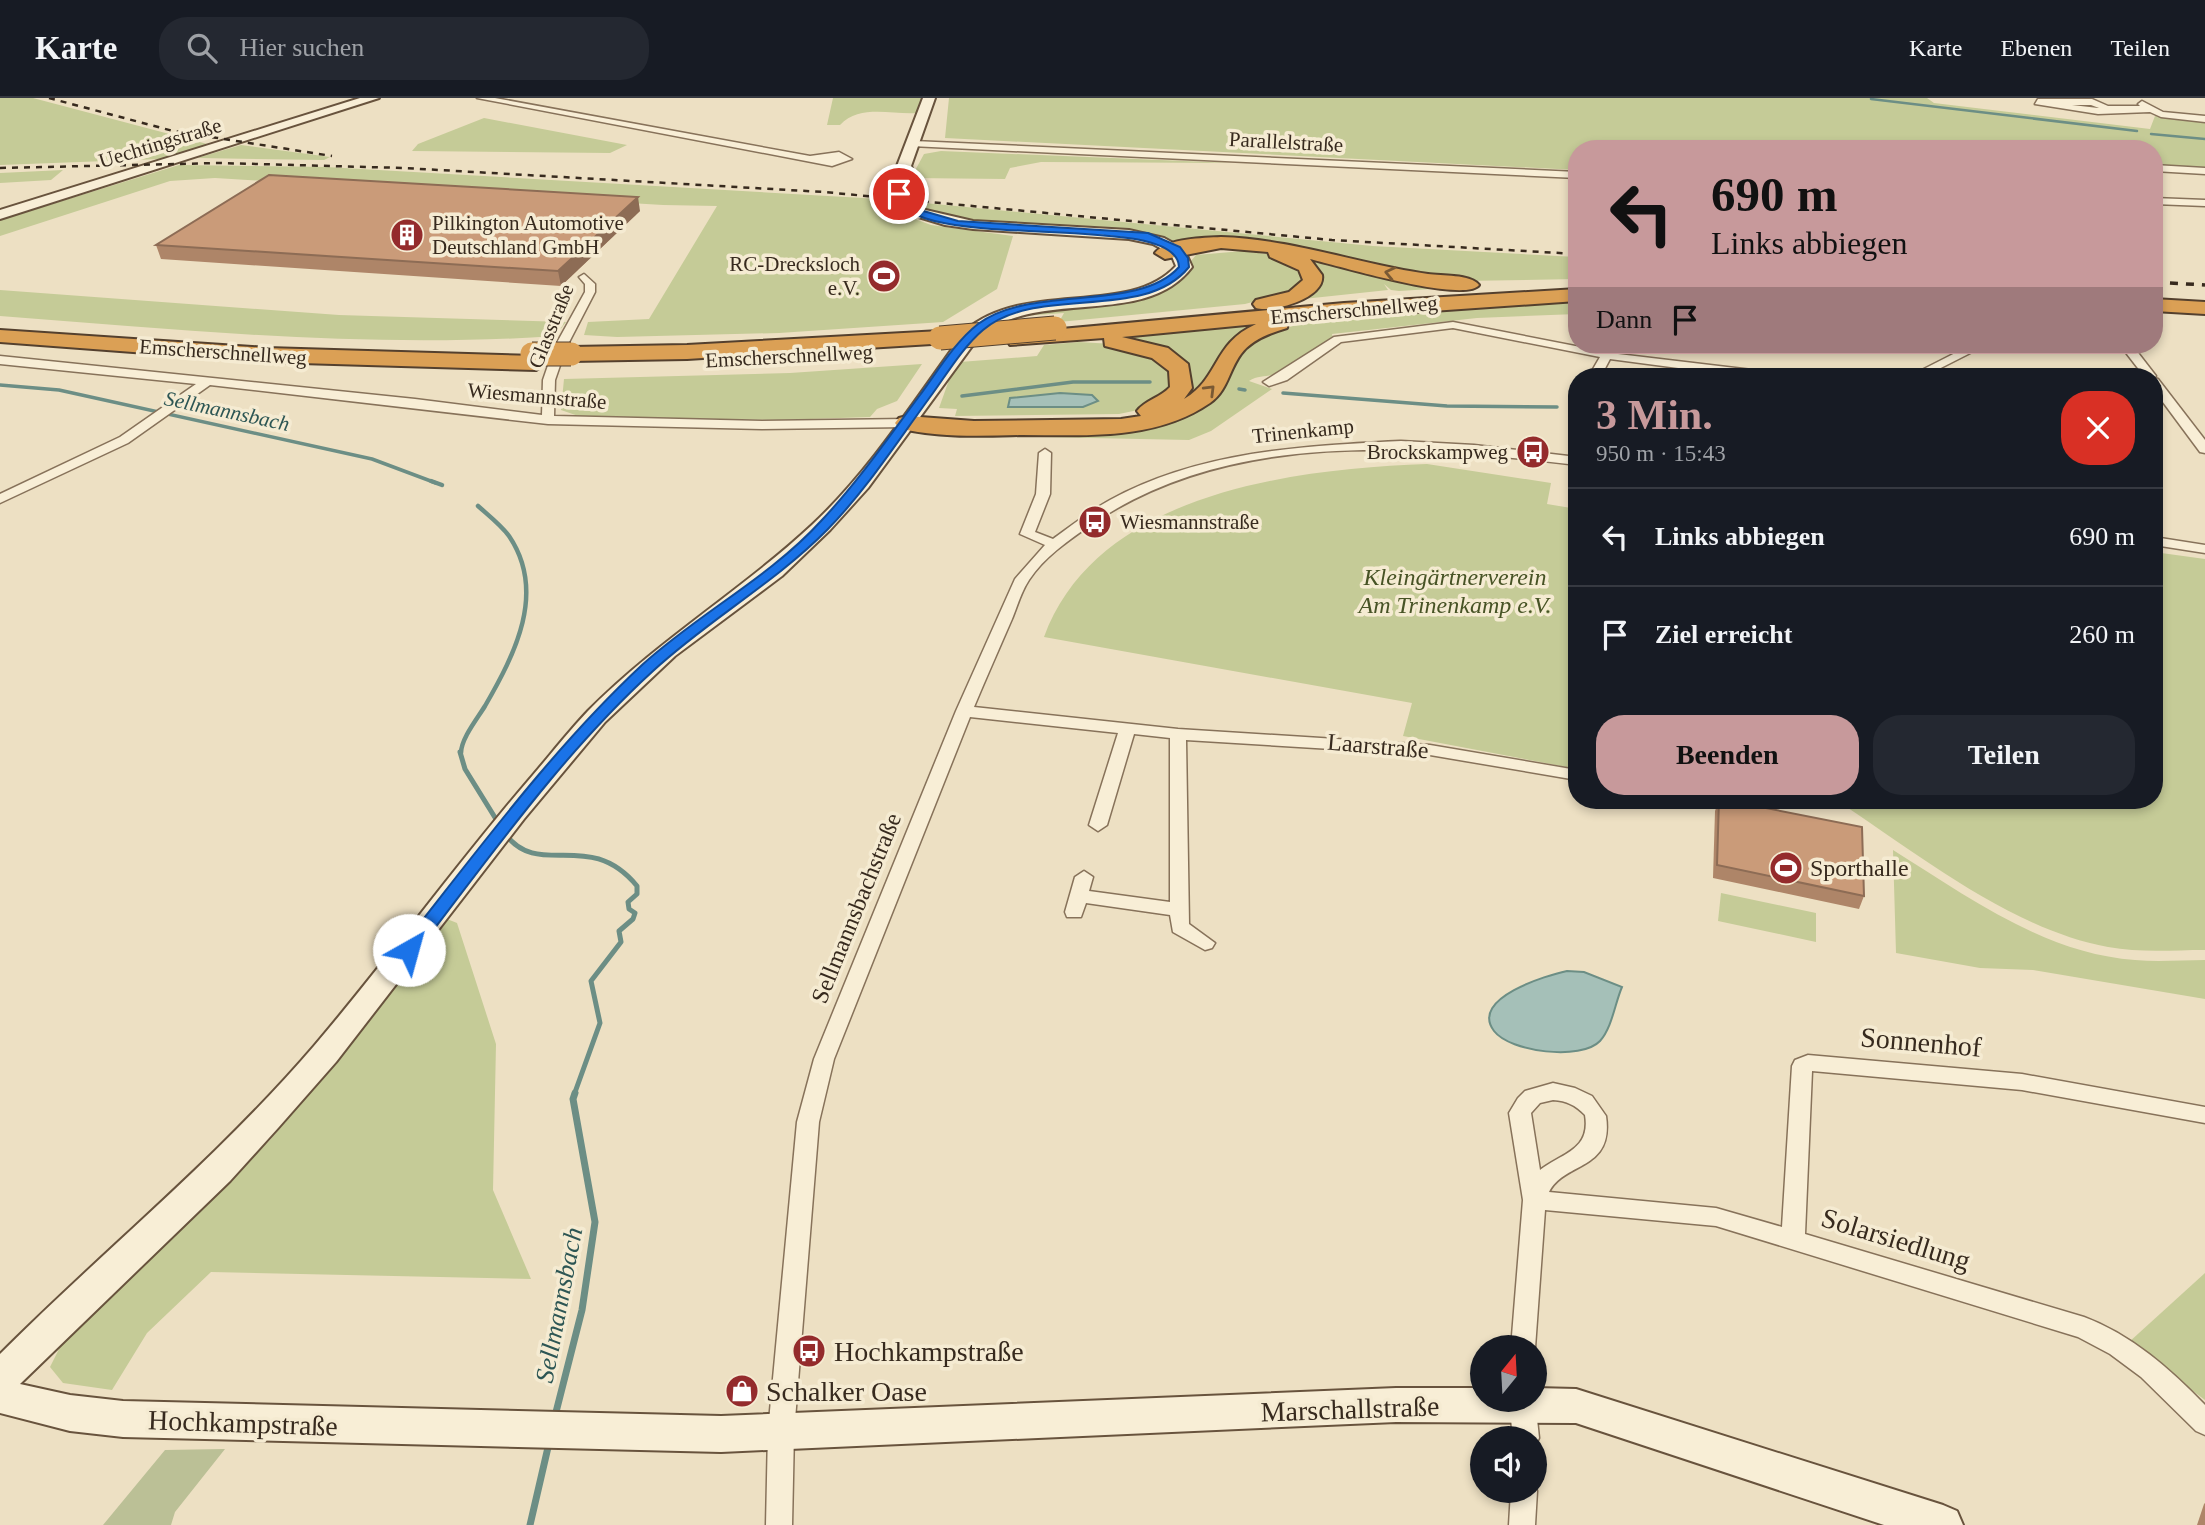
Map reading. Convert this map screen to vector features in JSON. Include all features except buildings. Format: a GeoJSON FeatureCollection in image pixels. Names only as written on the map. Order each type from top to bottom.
{"type":"FeatureCollection","features":[{"type":"Feature","properties":{"kind":"highway"},"geometry":{"type":"LineString","coordinates":[[1174,252],[1226,244],[1277,246],[1419,279],[1485,286],[1555,288]]}},
{"type":"Feature","properties":{"kind":"highway"},"geometry":{"type":"LineString","coordinates":[[1174,252],[1233,249],[1265,251],[1297,261],[1313,275],[1309,288],[1296,296],[1216,313]]}},
{"type":"Feature","properties":{"kind":"highway","name":"Emscherschnellweg"},"geometry":{"type":"LineString","coordinates":[[936,343],[1012,341],[1216,313],[1466,291],[1568,287]]}},
{"type":"Feature","properties":{"kind":"highway","name":"Emscherschnellweg"},"geometry":{"type":"LineString","coordinates":[[0,336],[281,356],[790,358],[1344,309],[1568,296]]}},
{"type":"Feature","properties":{"kind":"highway"},"geometry":{"type":"LineString","coordinates":[[2163,298],[2205,300]]}},
{"type":"Feature","properties":{"kind":"highway"},"geometry":{"type":"LineString","coordinates":[[2163,305],[2205,307]]}},
{"type":"Feature","properties":{"kind":"highway"},"geometry":{"type":"LineString","coordinates":[[907,423],[938,428],[1074,428],[1131,425],[1165,417],[1210,393],[1219,381],[1227,359],[1248,336],[1291,320],[1344,309]]}},
{"type":"Feature","properties":{"kind":"highway","name":"Emscherschnellweg"},"geometry":{"type":"LineString","coordinates":[[0,327],[278,347],[534,358]]}},
{"type":"Feature","properties":{"kind":"highway"},"geometry":{"type":"LineString","coordinates":[[907,423],[1111,419],[1150,410],[1170,401],[1181,388],[1182,376],[1175,363],[1148,348],[1108,340],[1051,335]]}},
{"type":"Feature","properties":{"kind":"street","name":"Uechtingstraße"},"geometry":{"type":"LineString","coordinates":[[0,215],[373,98]]}},
{"type":"Feature","properties":{"kind":"street"},"geometry":{"type":"LineString","coordinates":[[481,98],[810,159]]}},
{"type":"Feature","properties":{"kind":"street"},"geometry":{"type":"LineString","coordinates":[[2133,98],[2165,114],[2205,119]]}},
{"type":"Feature","properties":{"kind":"street"},"geometry":{"type":"LineString","coordinates":[[0,1379],[218,1171],[267,1119],[355,1017],[575,740],[623,691],[676,644],[774,571],[823,526],[861,484],[966,341],[993,318],[1034,306],[1139,293],[1178,276],[1184,267],[1174,252],[1140,239],[1098,231],[973,225],[945,221],[917,212],[899,194],[906,171],[919,145],[928,102]]}},
{"type":"Feature","properties":{"kind":"street"},"geometry":{"type":"LineString","coordinates":[[2107,109],[2092,102],[2038,102],[2098,111],[2151,109]]}},
{"type":"Feature","properties":{"kind":"street","name":"Parallelstraße"},"geometry":{"type":"LineString","coordinates":[[919,145],[1568,175]]}},
{"type":"Feature","properties":{"kind":"street"},"geometry":{"type":"LineString","coordinates":[[2163,168],[2205,170]]}},
{"type":"Feature","properties":{"kind":"street"},"geometry":{"type":"LineString","coordinates":[[2163,201],[2205,203]]}},
{"type":"Feature","properties":{"kind":"street","name":"Glasstraße"},"geometry":{"type":"LineString","coordinates":[[548,420],[547,391],[560,348],[590,292],[584,277]]}},
{"type":"Feature","properties":{"kind":"street"},"geometry":{"type":"LineString","coordinates":[[1269,382],[1283,377],[1338,339],[1453,325],[1568,348]]}},
{"type":"Feature","properties":{"kind":"street"},"geometry":{"type":"LineString","coordinates":[[1596,354],[1704,368]]}},
{"type":"Feature","properties":{"kind":"street"},"geometry":{"type":"LineString","coordinates":[[1599,368],[1609,354]]}},
{"type":"Feature","properties":{"kind":"street"},"geometry":{"type":"LineString","coordinates":[[1933,368],[1961,354]]}},
{"type":"Feature","properties":{"kind":"street"},"geometry":{"type":"LineString","coordinates":[[2133,354],[2144,368]]}},
{"type":"Feature","properties":{"kind":"street","name":"Wiesmannstraße"},"geometry":{"type":"LineString","coordinates":[[0,360],[415,403],[519,418],[762,425],[907,423]]}},
{"type":"Feature","properties":{"kind":"street"},"geometry":{"type":"LineString","coordinates":[[0,499],[124,440],[207,382]]}},
{"type":"Feature","properties":{"kind":"street","name":"Glasstraße"},"geometry":{"type":"LineString","coordinates":[[519,418],[535,407],[547,391]]}},
{"type":"Feature","properties":{"kind":"street"},"geometry":{"type":"LineString","coordinates":[[2163,394],[2205,449]]}},
{"type":"Feature","properties":{"kind":"street"},"geometry":{"type":"LineString","coordinates":[[2163,404],[2171,404]]}},
{"type":"Feature","properties":{"kind":"street","name":"Trinenkamp"},"geometry":{"type":"LineString","coordinates":[[1054,544],[1106,508],[1164,480],[1266,455],[1327,447],[1401,444],[1568,460]]}},
{"type":"Feature","properties":{"kind":"street"},"geometry":{"type":"LineString","coordinates":[[1045,453],[1043,494],[1027,534],[1054,544]]}},
{"type":"Feature","properties":{"kind":"street"},"geometry":{"type":"LineString","coordinates":[[2163,542],[2205,549]]}},
{"type":"Feature","properties":{"kind":"street","name":"Sellmannsbachstraße"},"geometry":{"type":"LineString","coordinates":[[779,1525],[781,1432],[808,1122],[824,1059],[964,711],[1022,579],[1054,544]]}},
{"type":"Feature","properties":{"kind":"street","name":"Laarstraße"},"geometry":{"type":"LineString","coordinates":[[964,711],[1127,730],[1451,752],[1568,773]]}},
{"type":"Feature","properties":{"kind":"street"},"geometry":{"type":"LineString","coordinates":[[1098,825],[1127,730]]}},
{"type":"Feature","properties":{"kind":"street"},"geometry":{"type":"LineString","coordinates":[[1178,734],[1177,909],[1180,928],[1205,943]]}},
{"type":"Feature","properties":{"kind":"street"},"geometry":{"type":"LineString","coordinates":[[1084,877],[1077,904],[1177,909]]}},
{"type":"Feature","properties":{"kind":"street","name":"Sonnenhof"},"geometry":{"type":"LineString","coordinates":[[1793,1238],[1801,1077],[1802,1066],[1808,1063],[2022,1082],[2205,1115]]}},
{"type":"Feature","properties":{"kind":"street"},"geometry":{"type":"LineString","coordinates":[[1524,1335],[1534,1200],[1520,1113],[1526,1100],[1534,1095],[1557,1092],[1572,1095],[1593,1110],[1596,1118],[1595,1139],[1579,1159],[1544,1180],[1534,1200]]}},
{"type":"Feature","properties":{"kind":"street","name":"Solarsiedlung"},"geometry":{"type":"LineString","coordinates":[[1534,1200],[1716,1217],[1793,1238],[2071,1324],[2111,1340],[2155,1373],[2205,1423]]}},
{"type":"Feature","properties":{"kind":"street","name":"Hochkampstraße"},"geometry":{"type":"LineString","coordinates":[[0,1396],[70,1413],[123,1419],[574,1433],[781,1432]]}},
{"type":"Feature","properties":{"kind":"street","name":"Marschallstraße"},"geometry":{"type":"LineString","coordinates":[[781,1432],[1396,1405],[1523,1415],[1576,1406],[1942,1525]]}},
{"type":"Feature","properties":{"kind":"street"},"geometry":{"type":"LineString","coordinates":[[1522,1525],[1523,1503]]}},
{"type":"Feature","properties":{"kind":"green space"},"geometry":{"type":"Polygon","coordinates":[[[0,98],[33,98],[211,145],[160,159],[0,165],[0,98]]]}},
{"type":"Feature","properties":{"kind":"green space"},"geometry":{"type":"Polygon","coordinates":[[[833,98],[922,98],[918,113],[866,113],[840,125],[827,125],[833,98]]]}},
{"type":"Feature","properties":{"kind":"green space"},"geometry":{"type":"Polygon","coordinates":[[[949,98],[1927,98],[1934,103],[2150,129],[2155,116],[2205,122],[2205,168],[2163,166],[2163,140],[1568,140],[1568,170],[945,138],[949,98]]]}},
{"type":"Feature","properties":{"kind":"green space"},"geometry":{"type":"Polygon","coordinates":[[[484,118],[627,145],[610,153],[412,151],[418,144],[484,118]]]}},
{"type":"Feature","properties":{"kind":"green space"},"geometry":{"type":"Polygon","coordinates":[[[241,145],[330,157],[324,160],[197,158],[241,145]]]}},
{"type":"Feature","properties":{"kind":"green space"},"geometry":{"type":"Polygon","coordinates":[[[941,151],[1232,163],[1041,162],[1010,168],[1005,179],[911,178],[924,154],[941,151]]]}},
{"type":"Feature","properties":{"kind":"green space"},"geometry":{"type":"Polygon","coordinates":[[[179,165],[326,167],[887,200],[907,216],[931,225],[1013,236],[997,289],[943,322],[779,333],[617,337],[584,335],[588,322],[649,319],[717,206],[215,178],[170,181],[0,236],[0,220],[179,165]]]}},
{"type":"Feature","properties":{"kind":"green space"},"geometry":{"type":"Polygon","coordinates":[[[63,170],[51,180],[0,183],[0,173],[63,170]]]}},
{"type":"Feature","properties":{"kind":"green space"},"geometry":{"type":"Polygon","coordinates":[[[914,202],[1373,246],[1568,257],[1568,279],[1461,281],[1386,270],[1275,243],[1184,243],[1114,228],[960,220],[929,211],[914,202]]]}},
{"type":"Feature","properties":{"kind":"green space"},"geometry":{"type":"Polygon","coordinates":[[[1267,248],[1463,287],[1399,291],[1391,290],[1384,284],[1388,290],[1294,300],[1320,281],[1267,248]]]}},
{"type":"Feature","properties":{"kind":"green space"},"geometry":{"type":"Polygon","coordinates":[[[1243,251],[1274,255],[1306,272],[1300,289],[1245,304],[1059,322],[1064,313],[1009,317],[1022,312],[1145,296],[1167,290],[1186,277],[1196,255],[1243,251]]]}},
{"type":"Feature","properties":{"kind":"green space"},"geometry":{"type":"Polygon","coordinates":[[[0,290],[339,315],[566,322],[555,336],[416,340],[277,336],[0,316],[0,290]]]}},
{"type":"Feature","properties":{"kind":"green space"},"geometry":{"type":"Polygon","coordinates":[[[1568,302],[1568,314],[1477,318],[1332,334],[1333,337],[1287,368],[1276,374],[1249,381],[1272,389],[1211,431],[1189,440],[950,435],[1094,433],[1214,398],[1243,350],[1272,332],[1354,316],[1456,307],[1568,302]]]}},
{"type":"Feature","properties":{"kind":"green space"},"geometry":{"type":"Polygon","coordinates":[[[1266,323],[1212,382],[1197,394],[1181,405],[1144,416],[1188,373],[1113,338],[1266,323]]]}},
{"type":"Feature","properties":{"kind":"green space"},"geometry":{"type":"Polygon","coordinates":[[[1079,342],[1113,344],[1168,363],[1174,387],[1143,409],[1119,414],[955,416],[957,409],[939,408],[949,380],[960,362],[1037,356],[1044,345],[1079,342]]]}},
{"type":"Feature","properties":{"kind":"green space"},"geometry":{"type":"Polygon","coordinates":[[[922,364],[897,401],[877,409],[870,417],[780,420],[584,418],[561,410],[564,379],[790,373],[922,364]]]}},
{"type":"Feature","properties":{"kind":"green space","name":"Kleingärtnerverein Am Trinenkamp e.V."},"geometry":{"type":"Polygon","coordinates":[[[1427,464],[1551,483],[1547,504],[1568,508],[1568,767],[1403,736],[1412,703],[1044,637],[1070,588],[1108,550],[1153,520],[1206,498],[1261,483],[1375,467],[1427,464]]]}},
{"type":"Feature","properties":{"kind":"green space"},"geometry":{"type":"Polygon","coordinates":[[[2163,553],[2205,559],[2205,950],[2120,949],[2072,938],[2001,907],[1932,865],[1849,809],[2163,809],[2163,553]]]}},
{"type":"Feature","properties":{"kind":"green space"},"geometry":{"type":"Polygon","coordinates":[[[1893,850],[2008,920],[2070,947],[2135,960],[2205,960],[2205,999],[2033,970],[1980,968],[1896,953],[1893,850]]]}},
{"type":"Feature","properties":{"kind":"green space"},"geometry":{"type":"Polygon","coordinates":[[[1721,893],[1816,913],[1816,942],[1718,921],[1721,893]]]}},
{"type":"Feature","properties":{"kind":"green space"},"geometry":{"type":"Polygon","coordinates":[[[447,919],[457,923],[496,1044],[493,1190],[531,1279],[211,1272],[147,1333],[112,1390],[63,1383],[50,1367],[60,1347],[270,1140],[356,1038],[447,919]]]}},
{"type":"Feature","properties":{"kind":"green space"},"geometry":{"type":"Polygon","coordinates":[[[2205,1273],[2205,1400],[2128,1343],[2205,1273]]]}},
{"type":"Feature","properties":{"kind":"green space"},"geometry":{"type":"Polygon","coordinates":[[[225,1449],[175,1512],[171,1525],[103,1525],[165,1450],[225,1449]]]}},
{"type":"Feature","properties":{"kind":"water"},"geometry":{"type":"Polygon","coordinates":[[[1060,393],[1092,395],[1098,401],[1083,407],[1008,407],[1010,398],[1060,393]]]}},
{"type":"Feature","properties":{"kind":"water"},"geometry":{"type":"Polygon","coordinates":[[[1567,971],[1584,972],[1622,987],[1600,1041],[1578,1051],[1546,1051],[1515,1044],[1494,1031],[1489,1019],[1492,1008],[1501,999],[1529,983],[1567,971]]]}},
{"type":"Feature","properties":{"kind":"waterway"},"geometry":{"type":"LineString","coordinates":[[1871,99],[2137,131]]}},
{"type":"Feature","properties":{"kind":"waterway"},"geometry":{"type":"LineString","coordinates":[[2151,134],[2205,139]]}},
{"type":"Feature","properties":{"kind":"waterway"},"geometry":{"type":"LineString","coordinates":[[962,396],[1073,382],[1150,382]]}},
{"type":"Feature","properties":{"kind":"waterway","name":"Sellmannsbach"},"geometry":{"type":"LineString","coordinates":[[0,385],[59,390],[372,459],[436,483]]}},
{"type":"Feature","properties":{"kind":"waterway"},"geometry":{"type":"LineString","coordinates":[[1239,389],[1245,390]]}},
{"type":"Feature","properties":{"kind":"waterway"},"geometry":{"type":"LineString","coordinates":[[1283,393],[1447,406],[1557,407]]}},
{"type":"Feature","properties":{"kind":"waterway","name":"Sellmannsbach"},"geometry":{"type":"LineString","coordinates":[[431,481],[442,485]]}},
{"type":"Feature","properties":{"kind":"waterway","name":"Sellmannsbach"},"geometry":{"type":"LineString","coordinates":[[461,753],[466,735],[485,706],[516,644],[526,601],[526,579],[520,557],[506,532],[478,506]]}},
{"type":"Feature","properties":{"kind":"waterway","name":"Sellmannsbach"},"geometry":{"type":"LineString","coordinates":[[460,752],[465,769],[499,824]]}},
{"type":"Feature","properties":{"kind":"waterway","name":"Sellmannsbach"},"geometry":{"type":"LineString","coordinates":[[506,835],[519,847],[534,853],[583,856],[601,860],[619,869],[637,886],[637,894],[628,902],[629,909],[635,913],[633,919],[619,931],[621,942],[591,981],[600,1023],[574,1095]]}},
{"type":"Feature","properties":{"kind":"waterway","name":"Sellmannsbach"},"geometry":{"type":"LineString","coordinates":[[555,1416],[582,1310],[595,1222],[573,1099],[575,1093]]}},
{"type":"Feature","properties":{"kind":"waterway","name":"Sellmannsbach"},"geometry":{"type":"LineString","coordinates":[[530,1525],[549,1443]]}},
{"type":"Feature","properties":{"kind":"railway"},"geometry":{"type":"LineString","coordinates":[[49,98],[173,131],[332,156]]}},
{"type":"Feature","properties":{"kind":"railway"},"geometry":{"type":"LineString","coordinates":[[0,168],[220,163],[404,168],[824,192],[1332,240],[1568,253]]}},
{"type":"Feature","properties":{"kind":"railway"},"geometry":{"type":"LineString","coordinates":[[2163,283],[2205,285]]}},
{"type":"Feature","properties":{"kind":"place","name":"Pilkington Automotive Deutschland GmbH"},"geometry":{"type":"Point","coordinates":[407,235]}},
{"type":"Feature","properties":{"kind":"place","name":"RC-Drecksloch e.V."},"geometry":{"type":"Point","coordinates":[884,276]}},
{"type":"Feature","properties":{"kind":"place","name":"Brockskampweg"},"geometry":{"type":"Point","coordinates":[1533,452]}},
{"type":"Feature","properties":{"kind":"place","name":"Wiesmannstraße"},"geometry":{"type":"Point","coordinates":[1095,522]}},
{"type":"Feature","properties":{"kind":"place","name":"Sporthalle"},"geometry":{"type":"Point","coordinates":[1786,868]}},
{"type":"Feature","properties":{"kind":"place","name":"Hochkampstraße"},"geometry":{"type":"Point","coordinates":[809,1351]}},
{"type":"Feature","properties":{"kind":"place","name":"Schalker Oase"},"geometry":{"type":"Point","coordinates":[742,1391]}},
{"type":"Feature","properties":{"kind":"route"},"geometry":{"type":"LineString","coordinates":[[409,950],[515,813],[596,717],[650,666],[774,571],[823,526],[861,484],[944,369],[979,328],[993,318],[1023,308],[1115,297],[1149,290],[1172,280],[1184,267],[1184,258],[1176,249],[1163,241],[1144,235],[989,227],[945,221],[917,212],[908,206],[899,194]]}}]}
